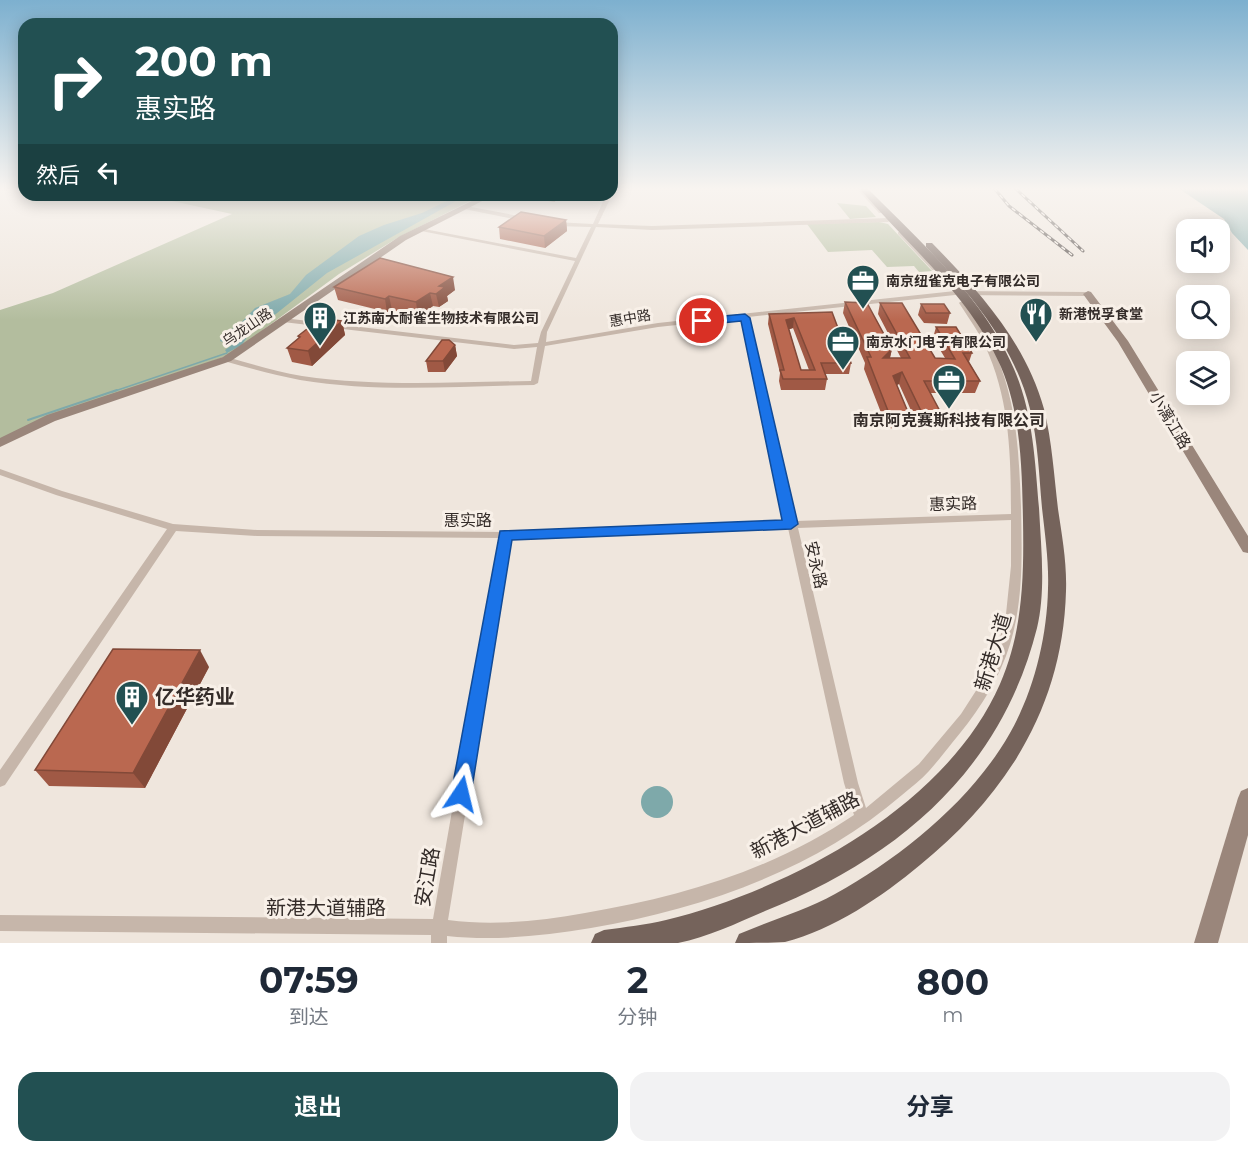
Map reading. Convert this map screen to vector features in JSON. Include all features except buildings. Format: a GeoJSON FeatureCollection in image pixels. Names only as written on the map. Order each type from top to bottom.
{"type":"FeatureCollection","features":[{"type":"Feature","properties":{"kind":"main road","name":"新港大道"},"geometry":{"type":"LineString","coordinates":[[748,943],[776,934],[843,903],[898,867],[973,798],[1003,762],[1030,714],[1049,654],[1058,572],[1043,444],[1036,408],[1025,376],[994,321],[962,292],[905,232]]}},
{"type":"Feature","properties":{"kind":"main road","name":"新港大道"},"geometry":{"type":"LineString","coordinates":[[604,943],[665,934],[769,900],[864,849],[939,790],[984,736],[1009,687],[1028,626],[1033,564],[1024,425],[1010,372],[981,321],[962,292],[910,232]]}},
{"type":"Feature","properties":{"kind":"street","name":"乌龙山路"},"geometry":{"type":"LineString","coordinates":[[0,443],[51,418],[227,359],[334,283],[416,232]]}},
{"type":"Feature","properties":{"kind":"street"},"geometry":{"type":"LineString","coordinates":[[430,232],[578,260]]}},
{"type":"Feature","properties":{"kind":"street"},"geometry":{"type":"LineString","coordinates":[[227,359],[324,381],[534,383],[540,345],[591,232]]}},
{"type":"Feature","properties":{"kind":"street","name":"新港大道辅路"},"geometry":{"type":"LineString","coordinates":[[0,923],[439,927],[493,931],[556,925],[640,910],[691,897],[776,867],[839,833],[883,804],[921,771],[956,732],[986,688],[1005,646],[1015,599],[1018,557],[1016,517],[1018,483],[1009,399],[990,347],[962,292],[900,232]]}},
{"type":"Feature","properties":{"kind":"street","name":"惠中路"},"geometry":{"type":"LineString","coordinates":[[284,320],[488,345],[540,345],[658,325],[745,318],[962,292],[1088,294]]}},
{"type":"Feature","properties":{"kind":"street","name":"小漓江路"},"geometry":{"type":"LineString","coordinates":[[1088,294],[1123,341],[1248,548]]}},
{"type":"Feature","properties":{"kind":"street","name":"安永路"},"geometry":{"type":"LineString","coordinates":[[745,318],[851,783],[862,817]]}},
{"type":"Feature","properties":{"kind":"street","name":"惠实路"},"geometry":{"type":"LineString","coordinates":[[0,472],[59,494],[173,527],[318,535],[506,535],[1016,517]]}},
{"type":"Feature","properties":{"kind":"street"},"geometry":{"type":"LineString","coordinates":[[0,781],[173,527]]}},
{"type":"Feature","properties":{"kind":"street","name":"安江路"},"geometry":{"type":"LineString","coordinates":[[439,943],[439,927],[506,535]]}},
{"type":"Feature","properties":{"kind":"street"},"geometry":{"type":"LineString","coordinates":[[1206,943],[1248,798]]}},
{"type":"Feature","properties":{"kind":"green space"},"geometry":{"type":"Polygon","coordinates":[[[191,232],[409,232],[339,274],[229,355],[0,440],[0,310],[53,293],[191,232]]]}},
{"type":"Feature","properties":{"kind":"green space"},"geometry":{"type":"Polygon","coordinates":[[[813,232],[895,232],[932,271],[919,272],[914,266],[887,267],[872,250],[828,252],[813,232]]]}},
{"type":"Feature","properties":{"kind":"water"},"geometry":{"type":"Polygon","coordinates":[[[368,232],[401,232],[327,273],[247,337],[242,345],[227,353],[225,350],[232,345],[220,341],[223,334],[239,325],[255,308],[290,294],[306,275],[359,236],[368,232]]]}},
{"type":"Feature","properties":{"kind":"water"},"geometry":{"type":"Polygon","coordinates":[[[1231,232],[1248,232],[1248,250],[1232,233],[1231,232]]]}},
{"type":"Feature","properties":{"kind":"water"},"geometry":{"type":"Polygon","coordinates":[[[657,786],[668,791],[673,802],[668,813],[657,818],[646,813],[641,802],[646,791],[657,786]]]}},
{"type":"Feature","properties":{"kind":"waterway"},"geometry":{"type":"LineString","coordinates":[[112,392],[227,353]]}},
{"type":"Feature","properties":{"kind":"waterway"},"geometry":{"type":"LineString","coordinates":[[28,420],[117,390]]}},
{"type":"Feature","properties":{"kind":"railway"},"geometry":{"type":"LineString","coordinates":[[1042,232],[1072,255]]}},
{"type":"Feature","properties":{"kind":"railway"},"geometry":{"type":"LineString","coordinates":[[1062,232],[1083,251]]}},
{"type":"Feature","properties":{"kind":"place","name":"南京纽雀克电子有限公司"},"geometry":{"type":"Point","coordinates":[863,310]}},
{"type":"Feature","properties":{"kind":"place","name":"新港悦孚食堂"},"geometry":{"type":"Point","coordinates":[1036,343]}},
{"type":"Feature","properties":{"kind":"place","name":"江苏南大耐雀生物技术有限公司"},"geometry":{"type":"Point","coordinates":[320,347]}},
{"type":"Feature","properties":{"kind":"place","name":"南京水门电子有限公司"},"geometry":{"type":"Point","coordinates":[843,371]}},
{"type":"Feature","properties":{"kind":"place","name":"南京阿克赛斯科技有限公司"},"geometry":{"type":"Point","coordinates":[949,410]}},
{"type":"Feature","properties":{"kind":"place","name":"亿华药业"},"geometry":{"type":"Point","coordinates":[132,726]}},
{"type":"Feature","properties":{"kind":"route"},"geometry":{"type":"LineString","coordinates":[[461,794],[506,535],[791,524],[745,318],[702,321]]}}]}
